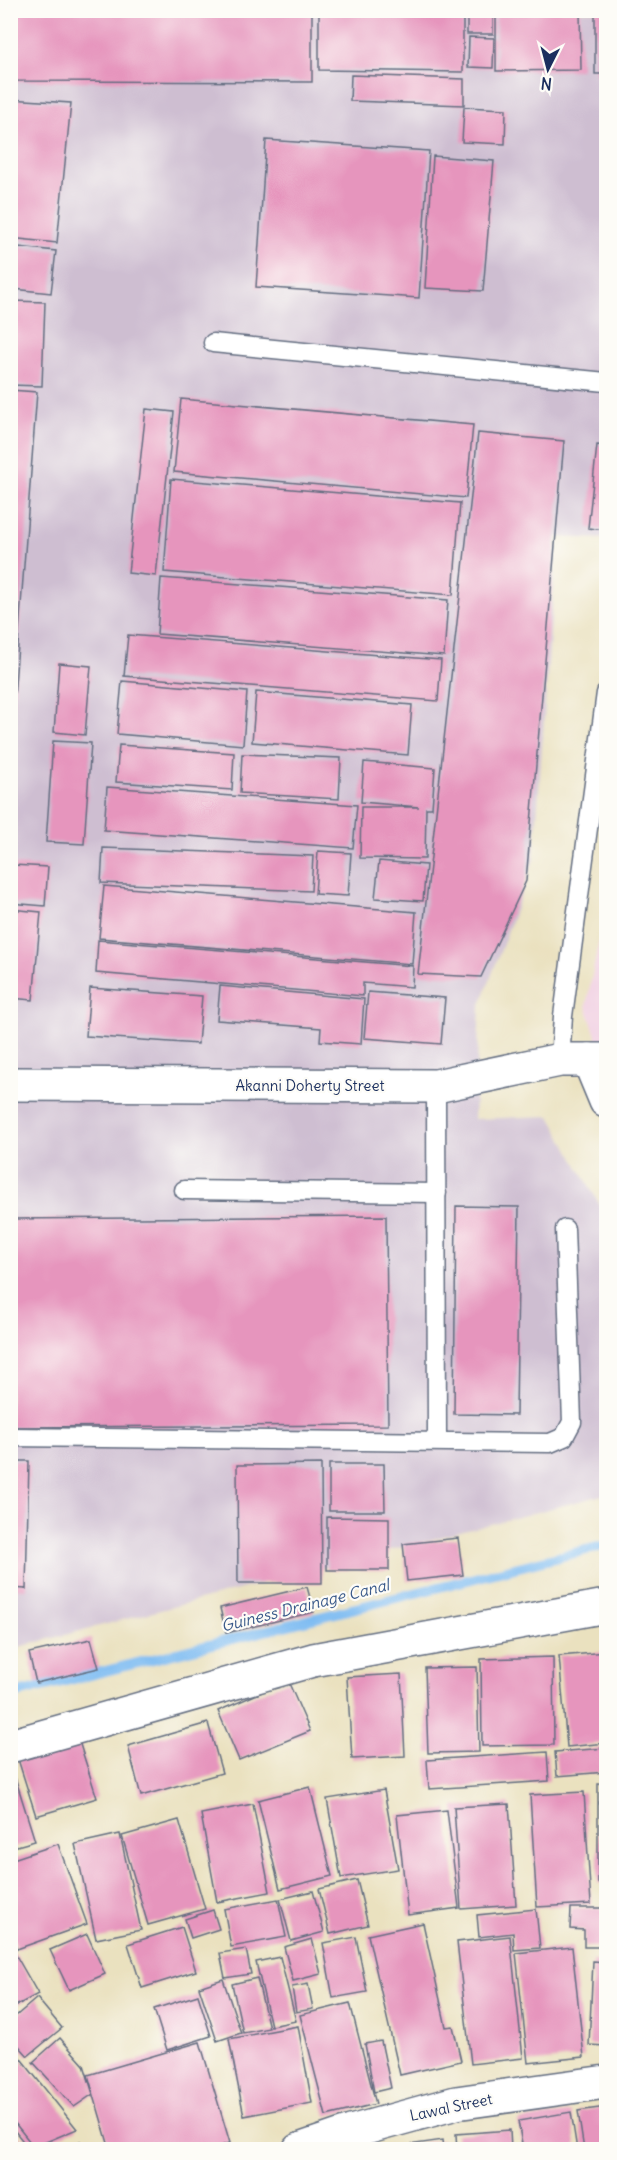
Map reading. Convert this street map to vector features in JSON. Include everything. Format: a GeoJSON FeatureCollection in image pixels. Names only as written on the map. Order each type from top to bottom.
{"type":"FeatureCollection","features":[{"type":"Feature","properties":{"kind":"street","name":"Akanni Doherty Street"},"geometry":{"type":"LineString","coordinates":[[10,1084],[436,1086],[585,1060]]}},
{"type":"Feature","properties":{"kind":"street"},"geometry":{"type":"LineString","coordinates":[[585,1060],[606,1101]]}},
{"type":"Feature","properties":{"kind":"street"},"geometry":{"type":"LineString","coordinates":[[10,1746],[313,1660],[606,1606]]}},
{"type":"Feature","properties":{"kind":"street","name":"Lawal Street"},"geometry":{"type":"LineString","coordinates":[[299,2150],[351,2132],[456,2103],[606,2082]]}},
{"type":"Feature","properties":{"kind":"lane"},"geometry":{"type":"LineString","coordinates":[[213,343],[606,382]]}},
{"type":"Feature","properties":{"kind":"lane"},"geometry":{"type":"LineString","coordinates":[[585,1060],[563,1016],[604,739],[606,693]]}},
{"type":"Feature","properties":{"kind":"lane"},"geometry":{"type":"LineString","coordinates":[[436,1086],[437,1441]]}},
{"type":"Feature","properties":{"kind":"lane"},"geometry":{"type":"LineString","coordinates":[[184,1190],[437,1193]]}},
{"type":"Feature","properties":{"kind":"lane"},"geometry":{"type":"LineString","coordinates":[[10,1437],[550,1443],[564,1437],[572,1422],[565,1229]]}},
{"type":"Feature","properties":{"kind":"shaded area"},"geometry":{"type":"Polygon","coordinates":[[[11,11],[606,11],[606,539],[557,537],[534,859],[480,1007],[474,1119],[550,1116],[606,1216],[606,1494],[11,1649],[11,11]]]}},
{"type":"Feature","properties":{"kind":"shaded area"},"geometry":{"type":"Polygon","coordinates":[[[606,906],[606,1066],[586,1006],[606,906]]]}},
{"type":"Feature","properties":{"kind":"building"},"geometry":{"type":"Polygon","coordinates":[[[10,10],[312,10],[312,82],[10,81],[10,10]]]}},
{"type":"Feature","properties":{"kind":"building"},"geometry":{"type":"Polygon","coordinates":[[[319,10],[463,10],[463,72],[319,70],[319,10]]]}},
{"type":"Feature","properties":{"kind":"building"},"geometry":{"type":"Polygon","coordinates":[[[467,10],[493,10],[493,34],[467,34],[467,10]]]}},
{"type":"Feature","properties":{"kind":"building"},"geometry":{"type":"Polygon","coordinates":[[[496,10],[580,10],[581,70],[496,71],[496,10]]]}},
{"type":"Feature","properties":{"kind":"building"},"geometry":{"type":"Polygon","coordinates":[[[595,10],[606,10],[606,74],[595,74],[595,10]]]}},
{"type":"Feature","properties":{"kind":"building"},"geometry":{"type":"Polygon","coordinates":[[[469,37],[494,38],[493,68],[468,67],[469,37]]]}},
{"type":"Feature","properties":{"kind":"building"},"geometry":{"type":"Polygon","coordinates":[[[351,75],[464,79],[464,105],[350,101],[351,75]]]}},
{"type":"Feature","properties":{"kind":"building"},"geometry":{"type":"Polygon","coordinates":[[[10,99],[71,103],[57,243],[10,238],[10,99]]]}},
{"type":"Feature","properties":{"kind":"building"},"geometry":{"type":"Polygon","coordinates":[[[464,107],[506,109],[505,144],[462,142],[464,107]]]}},
{"type":"Feature","properties":{"kind":"building"},"geometry":{"type":"Polygon","coordinates":[[[266,140],[429,151],[419,298],[256,287],[266,140]]]}},
{"type":"Feature","properties":{"kind":"building"},"geometry":{"type":"Polygon","coordinates":[[[433,156],[494,161],[483,291],[425,288],[433,156]]]}},
{"type":"Feature","properties":{"kind":"building"},"geometry":{"type":"Polygon","coordinates":[[[18,247],[56,251],[51,293],[14,289],[18,247]]]}},
{"type":"Feature","properties":{"kind":"building"},"geometry":{"type":"Polygon","coordinates":[[[12,301],[45,302],[42,386],[10,385],[12,301]]]}},
{"type":"Feature","properties":{"kind":"building"},"geometry":{"type":"Polygon","coordinates":[[[10,390],[37,392],[12,725],[10,725],[10,390]]]}},
{"type":"Feature","properties":{"kind":"building"},"geometry":{"type":"Polygon","coordinates":[[[181,399],[473,425],[466,498],[174,472],[181,399]]]}},
{"type":"Feature","properties":{"kind":"building"},"geometry":{"type":"Polygon","coordinates":[[[146,409],[174,412],[156,576],[128,573],[146,409]]]}},
{"type":"Feature","properties":{"kind":"building"},"geometry":{"type":"Polygon","coordinates":[[[478,433],[564,441],[526,881],[481,977],[418,974],[478,433]]]}},
{"type":"Feature","properties":{"kind":"building"},"geometry":{"type":"Polygon","coordinates":[[[597,445],[606,446],[606,530],[588,528],[597,445]]]}},
{"type":"Feature","properties":{"kind":"building"},"geometry":{"type":"Polygon","coordinates":[[[171,479],[460,503],[453,595],[164,572],[171,479]]]}},
{"type":"Feature","properties":{"kind":"building"},"geometry":{"type":"Polygon","coordinates":[[[161,578],[448,600],[444,656],[157,634],[161,578]]]}},
{"type":"Feature","properties":{"kind":"building"},"geometry":{"type":"Polygon","coordinates":[[[128,635],[441,660],[438,701],[124,676],[128,635]]]}},
{"type":"Feature","properties":{"kind":"building"},"geometry":{"type":"Polygon","coordinates":[[[59,663],[91,666],[85,735],[54,732],[59,663]]]}},
{"type":"Feature","properties":{"kind":"building"},"geometry":{"type":"Polygon","coordinates":[[[122,681],[247,692],[243,745],[117,734],[122,681]]]}},
{"type":"Feature","properties":{"kind":"building"},"geometry":{"type":"Polygon","coordinates":[[[256,692],[412,705],[408,755],[252,742],[256,692]]]}},
{"type":"Feature","properties":{"kind":"building"},"geometry":{"type":"Polygon","coordinates":[[[53,741],[91,743],[84,844],[46,842],[53,741]]]}},
{"type":"Feature","properties":{"kind":"building"},"geometry":{"type":"Polygon","coordinates":[[[119,745],[234,753],[232,790],[116,782],[119,745]]]}},
{"type":"Feature","properties":{"kind":"building"},"geometry":{"type":"Polygon","coordinates":[[[242,754],[341,758],[339,799],[240,793],[242,754]]]}},
{"type":"Feature","properties":{"kind":"building"},"geometry":{"type":"Polygon","coordinates":[[[364,762],[435,768],[432,808],[426,808],[425,859],[360,858],[361,807],[419,807],[361,802],[364,762]]]}},
{"type":"Feature","properties":{"kind":"building"},"geometry":{"type":"Polygon","coordinates":[[[107,787],[357,805],[353,848],[104,830],[107,787]]]}},
{"type":"Feature","properties":{"kind":"building"},"geometry":{"type":"Polygon","coordinates":[[[103,848],[313,856],[311,891],[101,883],[103,848]]]}},
{"type":"Feature","properties":{"kind":"building"},"geometry":{"type":"Polygon","coordinates":[[[318,851],[351,853],[348,896],[315,894],[318,851]]]}},
{"type":"Feature","properties":{"kind":"building"},"geometry":{"type":"Polygon","coordinates":[[[379,861],[426,865],[423,901],[375,898],[379,861]]]}},
{"type":"Feature","properties":{"kind":"building"},"geometry":{"type":"Polygon","coordinates":[[[13,865],[48,867],[45,906],[10,903],[13,865]]]}},
{"type":"Feature","properties":{"kind":"building"},"geometry":{"type":"Polygon","coordinates":[[[104,886],[416,912],[412,964],[99,938],[104,886]]]}},
{"type":"Feature","properties":{"kind":"building"},"geometry":{"type":"Polygon","coordinates":[[[10,909],[41,912],[33,1000],[10,998],[10,909]]]}},
{"type":"Feature","properties":{"kind":"building"},"geometry":{"type":"Polygon","coordinates":[[[98,940],[413,966],[412,987],[363,983],[363,996],[96,973],[98,940]]]}},
{"type":"Feature","properties":{"kind":"building"},"geometry":{"type":"Polygon","coordinates":[[[220,986],[364,999],[361,1044],[320,1041],[321,1028],[217,1020],[220,986]]]}},
{"type":"Feature","properties":{"kind":"building"},"geometry":{"type":"Polygon","coordinates":[[[90,988],[202,996],[198,1044],[86,1036],[90,988]]]}},
{"type":"Feature","properties":{"kind":"building"},"geometry":{"type":"Polygon","coordinates":[[[368,992],[445,998],[441,1044],[364,1038],[368,992]]]}},
{"type":"Feature","properties":{"kind":"building"},"geometry":{"type":"Polygon","coordinates":[[[456,1206],[519,1207],[516,1415],[454,1414],[456,1206]]]}},
{"type":"Feature","properties":{"kind":"building"},"geometry":{"type":"Polygon","coordinates":[[[386,1216],[388,1425],[10,1427],[10,1219],[386,1216]]]}},
{"type":"Feature","properties":{"kind":"building"},"geometry":{"type":"Polygon","coordinates":[[[10,1461],[29,1461],[26,1589],[10,1588],[10,1461]]]}},
{"type":"Feature","properties":{"kind":"building"},"geometry":{"type":"Polygon","coordinates":[[[321,1464],[322,1583],[238,1583],[237,1465],[321,1464]]]}},
{"type":"Feature","properties":{"kind":"building"},"geometry":{"type":"Polygon","coordinates":[[[329,1464],[384,1464],[385,1511],[329,1511],[329,1464]]]}},
{"type":"Feature","properties":{"kind":"building"},"geometry":{"type":"Polygon","coordinates":[[[327,1517],[389,1518],[389,1570],[327,1570],[327,1517]]]}},
{"type":"Feature","properties":{"kind":"building"},"geometry":{"type":"Polygon","coordinates":[[[458,1538],[463,1575],[407,1581],[403,1544],[458,1538]]]}},
{"type":"Feature","properties":{"kind":"building"},"geometry":{"type":"Polygon","coordinates":[[[307,1587],[314,1612],[226,1633],[220,1608],[307,1587]]]}},
{"type":"Feature","properties":{"kind":"building"},"geometry":{"type":"Polygon","coordinates":[[[10,1600],[16,1632],[10,1632],[10,1600]]]}},
{"type":"Feature","properties":{"kind":"building"},"geometry":{"type":"Polygon","coordinates":[[[91,1639],[99,1668],[36,1683],[29,1653],[91,1639]]]}},
{"type":"Feature","properties":{"kind":"building"},"geometry":{"type":"Polygon","coordinates":[[[606,1652],[606,1743],[567,1747],[559,1656],[606,1652]]]}},
{"type":"Feature","properties":{"kind":"building"},"geometry":{"type":"Polygon","coordinates":[[[553,1657],[554,1745],[482,1746],[481,1659],[553,1657]]]}},
{"type":"Feature","properties":{"kind":"building"},"geometry":{"type":"Polygon","coordinates":[[[477,1667],[479,1752],[428,1753],[425,1668],[477,1667]]]}},
{"type":"Feature","properties":{"kind":"building"},"geometry":{"type":"Polygon","coordinates":[[[401,1674],[405,1756],[352,1759],[347,1677],[401,1674]]]}},
{"type":"Feature","properties":{"kind":"building"},"geometry":{"type":"Polygon","coordinates":[[[288,1681],[310,1731],[239,1760],[218,1711],[288,1681]]]}},
{"type":"Feature","properties":{"kind":"building"},"geometry":{"type":"Polygon","coordinates":[[[208,1723],[222,1773],[141,1796],[128,1746],[208,1723]]]}},
{"type":"Feature","properties":{"kind":"building"},"geometry":{"type":"Polygon","coordinates":[[[78,1738],[97,1798],[36,1816],[17,1756],[78,1738]]]}},
{"type":"Feature","properties":{"kind":"building"},"geometry":{"type":"Polygon","coordinates":[[[606,1748],[606,1772],[557,1776],[555,1752],[606,1748]]]}},
{"type":"Feature","properties":{"kind":"building"},"geometry":{"type":"Polygon","coordinates":[[[547,1752],[549,1781],[429,1789],[427,1760],[547,1752]]]}},
{"type":"Feature","properties":{"kind":"building"},"geometry":{"type":"Polygon","coordinates":[[[10,1761],[35,1841],[10,1848],[10,1761]]]}},
{"type":"Feature","properties":{"kind":"building"},"geometry":{"type":"Polygon","coordinates":[[[598,1784],[606,1784],[606,1883],[598,1883],[598,1784]]]}},
{"type":"Feature","properties":{"kind":"building"},"geometry":{"type":"Polygon","coordinates":[[[310,1787],[332,1876],[280,1889],[258,1800],[310,1787]]]}},
{"type":"Feature","properties":{"kind":"building"},"geometry":{"type":"Polygon","coordinates":[[[384,1790],[398,1869],[341,1878],[327,1799],[384,1790]]]}},
{"type":"Feature","properties":{"kind":"building"},"geometry":{"type":"Polygon","coordinates":[[[584,1792],[591,1904],[537,1907],[530,1795],[584,1792]]]}},
{"type":"Feature","properties":{"kind":"building"},"geometry":{"type":"Polygon","coordinates":[[[253,1804],[270,1892],[217,1902],[201,1814],[253,1804]]]}},
{"type":"Feature","properties":{"kind":"building"},"geometry":{"type":"Polygon","coordinates":[[[509,1804],[516,1905],[461,1909],[454,1807],[509,1804]]]}},
{"type":"Feature","properties":{"kind":"building"},"geometry":{"type":"Polygon","coordinates":[[[447,1810],[459,1908],[408,1915],[397,1815],[447,1810]]]}},
{"type":"Feature","properties":{"kind":"building"},"geometry":{"type":"Polygon","coordinates":[[[179,1820],[205,1909],[148,1925],[122,1836],[179,1820]]]}},
{"type":"Feature","properties":{"kind":"building"},"geometry":{"type":"Polygon","coordinates":[[[120,1834],[141,1930],[96,1939],[75,1844],[120,1834]]]}},
{"type":"Feature","properties":{"kind":"building"},"geometry":{"type":"Polygon","coordinates":[[[58,1844],[87,1924],[17,1949],[10,1930],[10,1860],[58,1844]]]}},
{"type":"Feature","properties":{"kind":"building"},"geometry":{"type":"Polygon","coordinates":[[[357,1880],[368,1925],[330,1934],[319,1889],[357,1880]]]}},
{"type":"Feature","properties":{"kind":"building"},"geometry":{"type":"Polygon","coordinates":[[[313,1891],[324,1932],[291,1941],[280,1899],[313,1891]]]}},
{"type":"Feature","properties":{"kind":"building"},"geometry":{"type":"Polygon","coordinates":[[[278,1899],[286,1937],[231,1947],[224,1909],[278,1899]]]}},
{"type":"Feature","properties":{"kind":"building"},"geometry":{"type":"Polygon","coordinates":[[[571,1908],[606,1908],[606,1947],[584,1947],[584,1930],[570,1929],[571,1908]]]}},
{"type":"Feature","properties":{"kind":"building"},"geometry":{"type":"Polygon","coordinates":[[[536,1909],[540,1948],[514,1950],[513,1933],[479,1937],[477,1915],[536,1909]]]}},
{"type":"Feature","properties":{"kind":"building"},"geometry":{"type":"Polygon","coordinates":[[[213,1910],[219,1929],[191,1938],[185,1919],[213,1910]]]}},
{"type":"Feature","properties":{"kind":"building"},"geometry":{"type":"Polygon","coordinates":[[[423,1923],[446,2027],[453,2026],[461,2061],[400,2075],[368,1935],[423,1923]]]}},
{"type":"Feature","properties":{"kind":"building"},"geometry":{"type":"Polygon","coordinates":[[[182,1927],[196,1971],[142,1988],[128,1944],[182,1927]]]}},
{"type":"Feature","properties":{"kind":"building"},"geometry":{"type":"Polygon","coordinates":[[[87,1934],[105,1974],[69,1990],[50,1950],[87,1934]]]}},
{"type":"Feature","properties":{"kind":"building"},"geometry":{"type":"Polygon","coordinates":[[[510,1936],[523,2058],[471,2064],[457,1942],[510,1936]]]}},
{"type":"Feature","properties":{"kind":"building"},"geometry":{"type":"Polygon","coordinates":[[[356,1937],[367,1992],[333,1998],[323,1943],[356,1937]]]}},
{"type":"Feature","properties":{"kind":"building"},"geometry":{"type":"Polygon","coordinates":[[[312,1939],[321,1974],[293,1981],[284,1947],[312,1939]]]}},
{"type":"Feature","properties":{"kind":"building"},"geometry":{"type":"Polygon","coordinates":[[[10,1945],[38,1994],[10,2009],[10,1945]]]}},
{"type":"Feature","properties":{"kind":"building"},"geometry":{"type":"Polygon","coordinates":[[[572,1947],[584,2057],[528,2063],[516,1953],[572,1947]]]}},
{"type":"Feature","properties":{"kind":"building"},"geometry":{"type":"Polygon","coordinates":[[[246,1949],[251,1974],[225,1978],[220,1953],[246,1949]]]}},
{"type":"Feature","properties":{"kind":"building"},"geometry":{"type":"Polygon","coordinates":[[[280,1957],[296,2021],[271,2026],[256,1962],[280,1957]]]}},
{"type":"Feature","properties":{"kind":"building"},"geometry":{"type":"Polygon","coordinates":[[[593,1961],[606,1962],[606,2046],[589,2045],[593,1961]]]}},
{"type":"Feature","properties":{"kind":"building"},"geometry":{"type":"Polygon","coordinates":[[[257,1978],[269,2028],[243,2033],[232,1984],[257,1978]]]}},
{"type":"Feature","properties":{"kind":"building"},"geometry":{"type":"Polygon","coordinates":[[[223,1979],[241,2033],[217,2041],[199,1987],[223,1979]]]}},
{"type":"Feature","properties":{"kind":"building"},"geometry":{"type":"Polygon","coordinates":[[[308,1984],[313,2009],[296,2012],[292,1987],[308,1984]]]}},
{"type":"Feature","properties":{"kind":"building"},"geometry":{"type":"Polygon","coordinates":[[[198,1995],[211,2036],[167,2050],[154,2009],[198,1995]]]}},
{"type":"Feature","properties":{"kind":"building"},"geometry":{"type":"Polygon","coordinates":[[[37,1998],[62,2028],[28,2056],[10,2036],[10,2021],[37,1998]]]}},
{"type":"Feature","properties":{"kind":"building"},"geometry":{"type":"Polygon","coordinates":[[[350,2003],[376,2104],[326,2116],[300,2015],[350,2003]]]}},
{"type":"Feature","properties":{"kind":"building"},"geometry":{"type":"Polygon","coordinates":[[[298,2026],[312,2103],[244,2116],[229,2039],[298,2026]]]}},
{"type":"Feature","properties":{"kind":"building"},"geometry":{"type":"Polygon","coordinates":[[[60,2038],[84,2065],[93,2094],[74,2107],[33,2062],[60,2038]]]}},
{"type":"Feature","properties":{"kind":"building"},"geometry":{"type":"Polygon","coordinates":[[[381,2041],[391,2088],[374,2092],[365,2044],[381,2041]]]}},
{"type":"Feature","properties":{"kind":"building"},"geometry":{"type":"Polygon","coordinates":[[[200,2042],[230,2143],[208,2150],[110,2150],[88,2075],[200,2042]]]}},
{"type":"Feature","properties":{"kind":"building"},"geometry":{"type":"Polygon","coordinates":[[[10,2045],[77,2129],[34,2147],[10,2117],[10,2045]]]}},
{"type":"Feature","properties":{"kind":"building"},"geometry":{"type":"Polygon","coordinates":[[[606,2107],[606,2150],[584,2150],[578,2111],[606,2107]]]}},
{"type":"Feature","properties":{"kind":"building"},"geometry":{"type":"Polygon","coordinates":[[[571,2112],[577,2150],[523,2150],[518,2121],[571,2112]]]}},
{"type":"Feature","properties":{"kind":"building"},"geometry":{"type":"Polygon","coordinates":[[[10,2125],[30,2150],[10,2150],[10,2125]]]}},
{"type":"Feature","properties":{"kind":"building"},"geometry":{"type":"Polygon","coordinates":[[[510,2130],[511,2150],[457,2150],[456,2134],[510,2130]]]}},
{"type":"Feature","properties":{"kind":"building"},"geometry":{"type":"Polygon","coordinates":[[[443,2140],[444,2150],[395,2150],[394,2147],[443,2140]]]}},
{"type":"Feature","properties":{"kind":"building"},"geometry":{"type":"Polygon","coordinates":[[[80,2141],[86,2150],[67,2150],[80,2141]]]}},
{"type":"Feature","properties":{"kind":"waterway","name":"Guiness Drainage Canal"},"geometry":{"type":"LineString","coordinates":[[10,1695],[606,1545]]}}]}
